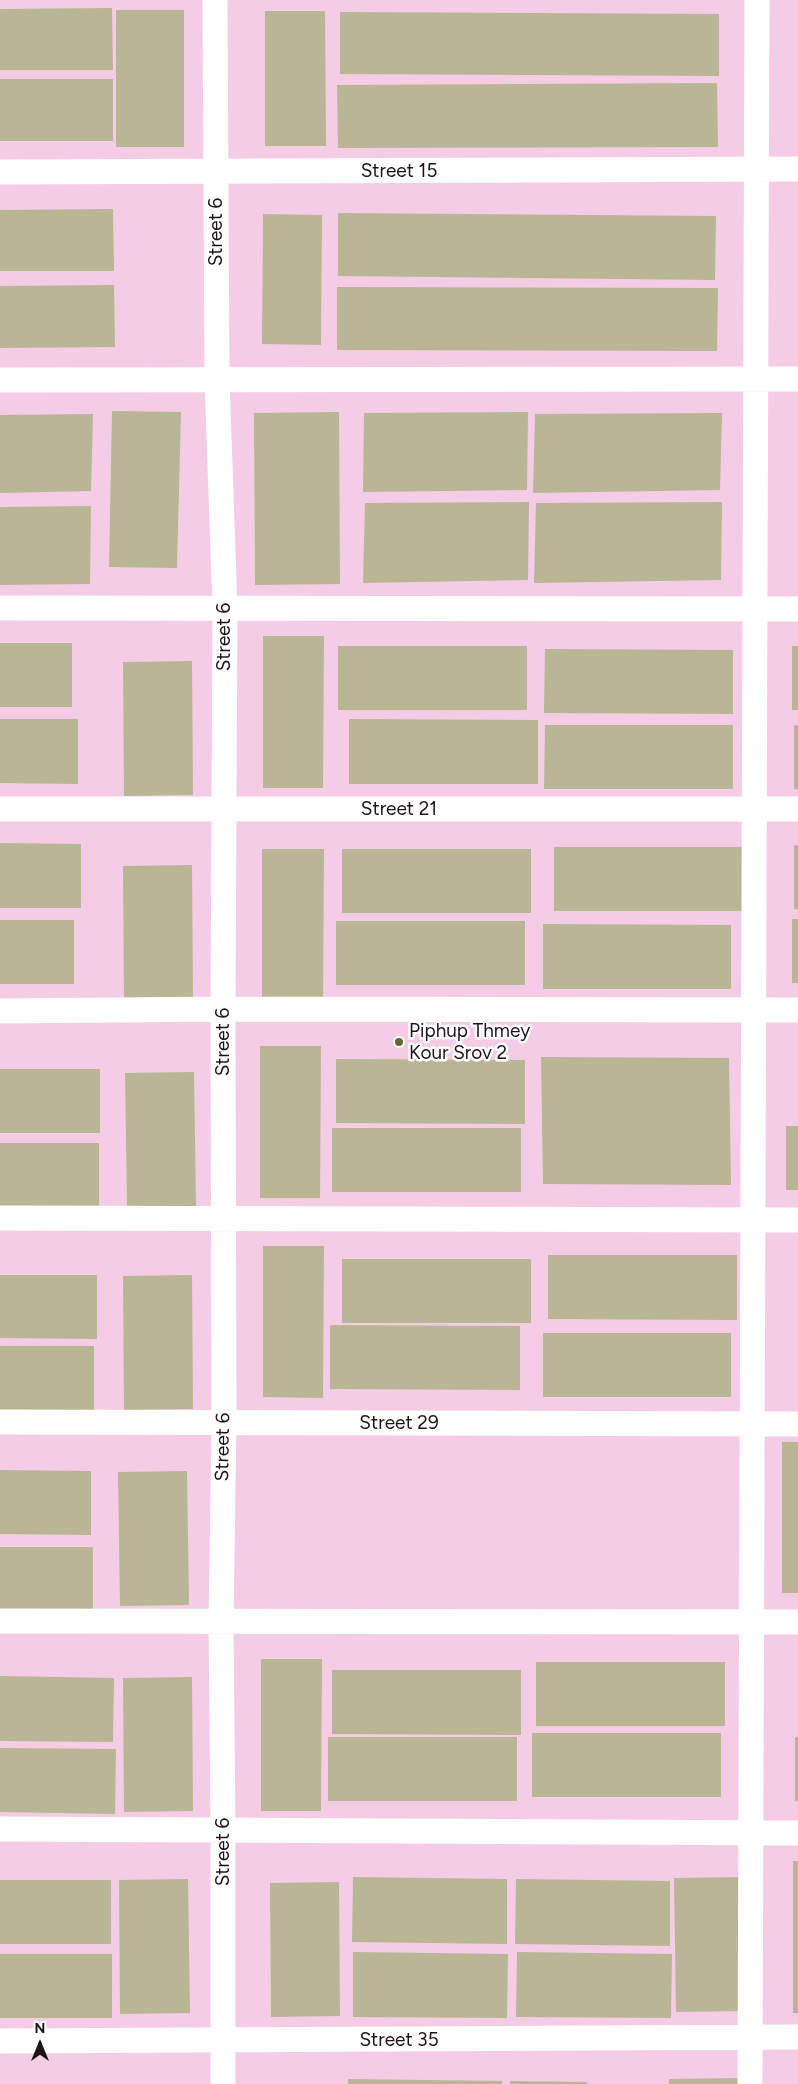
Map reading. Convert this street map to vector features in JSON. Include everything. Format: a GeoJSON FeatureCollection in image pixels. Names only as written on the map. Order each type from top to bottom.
{"type":"FeatureCollection","features":[{"type":"Feature","properties":{"kind":"street","name":"Street 6"},"geometry":{"type":"LineString","coordinates":[[215,0],[217,380],[224,608],[222,1009],[224,1423],[220,1622],[223,1830],[222,2084]]}},
{"type":"Feature","properties":{"kind":"street"},"geometry":{"type":"LineString","coordinates":[[750,2084],[750,1622],[757,0]]}},
{"type":"Feature","properties":{"kind":"street","name":"Street 15"},"geometry":{"type":"LineString","coordinates":[[0,172],[798,169]]}},
{"type":"Feature","properties":{"kind":"street"},"geometry":{"type":"LineString","coordinates":[[0,380],[798,380]]}},
{"type":"Feature","properties":{"kind":"street"},"geometry":{"type":"LineString","coordinates":[[0,608],[798,609]]}},
{"type":"Feature","properties":{"kind":"street","name":"Street 21"},"geometry":{"type":"LineString","coordinates":[[0,809],[798,809]]}},
{"type":"Feature","properties":{"kind":"street"},"geometry":{"type":"LineString","coordinates":[[0,1011],[222,1009],[798,1010]]}},
{"type":"Feature","properties":{"kind":"street"},"geometry":{"type":"LineString","coordinates":[[0,1218],[798,1220]]}},
{"type":"Feature","properties":{"kind":"street","name":"Street 29"},"geometry":{"type":"LineString","coordinates":[[0,1422],[798,1424]]}},
{"type":"Feature","properties":{"kind":"street"},"geometry":{"type":"LineString","coordinates":[[0,1621],[798,1622]]}},
{"type":"Feature","properties":{"kind":"street"},"geometry":{"type":"LineString","coordinates":[[0,1829],[798,1833]]}},
{"type":"Feature","properties":{"kind":"street","name":"Street 35"},"geometry":{"type":"LineString","coordinates":[[0,2040],[798,2038]]}},
{"type":"Feature","properties":{"kind":"shaded area","name":"Piphup Thmey Kour Srov 2"},"geometry":{"type":"Polygon","coordinates":[[[0,0],[798,0],[798,2084],[0,2084],[0,0]]]}},
{"type":"Feature","properties":{"kind":"building"},"geometry":{"type":"Polygon","coordinates":[[[112,8],[113,70],[0,70],[0,9],[112,8]]]}},
{"type":"Feature","properties":{"kind":"building"},"geometry":{"type":"Polygon","coordinates":[[[116,10],[184,10],[184,147],[116,147],[116,10]]]}},
{"type":"Feature","properties":{"kind":"building"},"geometry":{"type":"Polygon","coordinates":[[[265,11],[325,11],[326,146],[265,146],[265,11]]]}},
{"type":"Feature","properties":{"kind":"building"},"geometry":{"type":"Polygon","coordinates":[[[340,12],[719,14],[719,76],[340,74],[340,12]]]}},
{"type":"Feature","properties":{"kind":"building"},"geometry":{"type":"Polygon","coordinates":[[[0,79],[113,79],[113,141],[0,141],[0,79]]]}},
{"type":"Feature","properties":{"kind":"building"},"geometry":{"type":"Polygon","coordinates":[[[717,83],[718,147],[338,148],[337,85],[717,83]]]}},
{"type":"Feature","properties":{"kind":"building"},"geometry":{"type":"Polygon","coordinates":[[[113,209],[114,271],[0,271],[0,210],[113,209]]]}},
{"type":"Feature","properties":{"kind":"building"},"geometry":{"type":"Polygon","coordinates":[[[338,213],[716,216],[715,280],[338,276],[338,213]]]}},
{"type":"Feature","properties":{"kind":"building"},"geometry":{"type":"Polygon","coordinates":[[[263,214],[322,215],[321,345],[262,344],[263,214]]]}},
{"type":"Feature","properties":{"kind":"building"},"geometry":{"type":"Polygon","coordinates":[[[114,285],[115,347],[0,348],[0,286],[114,285]]]}},
{"type":"Feature","properties":{"kind":"building"},"geometry":{"type":"Polygon","coordinates":[[[337,287],[718,288],[717,351],[337,350],[337,287]]]}},
{"type":"Feature","properties":{"kind":"building"},"geometry":{"type":"Polygon","coordinates":[[[112,411],[181,412],[177,568],[109,567],[112,411]]]}},
{"type":"Feature","properties":{"kind":"building"},"geometry":{"type":"Polygon","coordinates":[[[339,412],[340,584],[255,585],[254,413],[339,412]]]}},
{"type":"Feature","properties":{"kind":"building"},"geometry":{"type":"Polygon","coordinates":[[[528,412],[527,490],[363,492],[364,413],[528,412]]]}},
{"type":"Feature","properties":{"kind":"building"},"geometry":{"type":"Polygon","coordinates":[[[722,413],[720,490],[533,493],[535,414],[722,413]]]}},
{"type":"Feature","properties":{"kind":"building"},"geometry":{"type":"Polygon","coordinates":[[[93,414],[91,491],[0,493],[0,415],[93,414]]]}},
{"type":"Feature","properties":{"kind":"building"},"geometry":{"type":"Polygon","coordinates":[[[529,502],[528,580],[363,583],[365,503],[529,502]]]}},
{"type":"Feature","properties":{"kind":"building"},"geometry":{"type":"Polygon","coordinates":[[[722,502],[721,580],[534,583],[536,503],[722,502]]]}},
{"type":"Feature","properties":{"kind":"building"},"geometry":{"type":"Polygon","coordinates":[[[91,506],[90,584],[0,585],[0,507],[91,506]]]}},
{"type":"Feature","properties":{"kind":"building"},"geometry":{"type":"Polygon","coordinates":[[[263,636],[324,636],[323,788],[263,788],[263,636]]]}},
{"type":"Feature","properties":{"kind":"building"},"geometry":{"type":"Polygon","coordinates":[[[0,643],[72,643],[72,707],[0,707],[0,643]]]}},
{"type":"Feature","properties":{"kind":"building"},"geometry":{"type":"Polygon","coordinates":[[[338,646],[527,646],[527,710],[338,710],[338,646]]]}},
{"type":"Feature","properties":{"kind":"building"},"geometry":{"type":"Polygon","coordinates":[[[792,646],[798,646],[798,710],[792,710],[792,646]]]}},
{"type":"Feature","properties":{"kind":"building"},"geometry":{"type":"Polygon","coordinates":[[[545,649],[733,650],[733,714],[544,713],[545,649]]]}},
{"type":"Feature","properties":{"kind":"building"},"geometry":{"type":"Polygon","coordinates":[[[192,661],[193,795],[124,796],[123,662],[192,661]]]}},
{"type":"Feature","properties":{"kind":"building"},"geometry":{"type":"Polygon","coordinates":[[[0,719],[78,719],[78,784],[0,783],[0,719]]]}},
{"type":"Feature","properties":{"kind":"building"},"geometry":{"type":"Polygon","coordinates":[[[349,719],[538,720],[538,784],[349,784],[349,719]]]}},
{"type":"Feature","properties":{"kind":"building"},"geometry":{"type":"Polygon","coordinates":[[[545,725],[733,725],[733,789],[544,789],[545,725]]]}},
{"type":"Feature","properties":{"kind":"building"},"geometry":{"type":"Polygon","coordinates":[[[794,725],[798,725],[798,789],[794,789],[794,725]]]}},
{"type":"Feature","properties":{"kind":"building"},"geometry":{"type":"Polygon","coordinates":[[[0,843],[81,844],[81,908],[0,908],[0,843]]]}},
{"type":"Feature","properties":{"kind":"building"},"geometry":{"type":"Polygon","coordinates":[[[794,845],[798,845],[798,909],[794,909],[794,845]]]}},
{"type":"Feature","properties":{"kind":"building"},"geometry":{"type":"Polygon","coordinates":[[[554,847],[743,847],[742,911],[554,911],[554,847]]]}},
{"type":"Feature","properties":{"kind":"building"},"geometry":{"type":"Polygon","coordinates":[[[262,849],[324,849],[323,1001],[262,1000],[262,849]]]}},
{"type":"Feature","properties":{"kind":"building"},"geometry":{"type":"Polygon","coordinates":[[[342,849],[531,849],[531,913],[342,913],[342,849]]]}},
{"type":"Feature","properties":{"kind":"building"},"geometry":{"type":"Polygon","coordinates":[[[192,865],[193,999],[124,1000],[123,866],[192,865]]]}},
{"type":"Feature","properties":{"kind":"building"},"geometry":{"type":"Polygon","coordinates":[[[792,919],[798,919],[798,983],[792,983],[792,919]]]}},
{"type":"Feature","properties":{"kind":"building"},"geometry":{"type":"Polygon","coordinates":[[[0,920],[74,920],[74,984],[0,984],[0,920]]]}},
{"type":"Feature","properties":{"kind":"building"},"geometry":{"type":"Polygon","coordinates":[[[336,921],[525,921],[525,985],[336,985],[336,921]]]}},
{"type":"Feature","properties":{"kind":"building"},"geometry":{"type":"Polygon","coordinates":[[[543,924],[731,925],[731,989],[543,989],[543,924]]]}},
{"type":"Feature","properties":{"kind":"building"},"geometry":{"type":"Polygon","coordinates":[[[260,1046],[321,1046],[320,1198],[260,1198],[260,1046]]]}},
{"type":"Feature","properties":{"kind":"building"},"geometry":{"type":"Polygon","coordinates":[[[541,1057],[729,1058],[731,1185],[543,1184],[541,1057]]]}},
{"type":"Feature","properties":{"kind":"building"},"geometry":{"type":"Polygon","coordinates":[[[336,1059],[525,1060],[525,1124],[336,1123],[336,1059]]]}},
{"type":"Feature","properties":{"kind":"building"},"geometry":{"type":"Polygon","coordinates":[[[0,1069],[100,1069],[100,1133],[0,1133],[0,1069]]]}},
{"type":"Feature","properties":{"kind":"building"},"geometry":{"type":"Polygon","coordinates":[[[194,1072],[196,1206],[127,1207],[125,1073],[194,1072]]]}},
{"type":"Feature","properties":{"kind":"building"},"geometry":{"type":"Polygon","coordinates":[[[786,1126],[798,1126],[798,1190],[786,1190],[786,1126]]]}},
{"type":"Feature","properties":{"kind":"building"},"geometry":{"type":"Polygon","coordinates":[[[332,1128],[521,1128],[521,1192],[332,1192],[332,1128]]]}},
{"type":"Feature","properties":{"kind":"building"},"geometry":{"type":"Polygon","coordinates":[[[0,1143],[99,1143],[99,1207],[0,1207],[0,1143]]]}},
{"type":"Feature","properties":{"kind":"building"},"geometry":{"type":"Polygon","coordinates":[[[263,1246],[324,1246],[323,1398],[263,1397],[263,1246]]]}},
{"type":"Feature","properties":{"kind":"building"},"geometry":{"type":"Polygon","coordinates":[[[548,1255],[737,1255],[737,1320],[548,1319],[548,1255]]]}},
{"type":"Feature","properties":{"kind":"building"},"geometry":{"type":"Polygon","coordinates":[[[342,1259],[531,1259],[531,1323],[342,1323],[342,1259]]]}},
{"type":"Feature","properties":{"kind":"building"},"geometry":{"type":"Polygon","coordinates":[[[0,1275],[97,1275],[97,1339],[0,1338],[0,1275]]]}},
{"type":"Feature","properties":{"kind":"building"},"geometry":{"type":"Polygon","coordinates":[[[192,1275],[193,1409],[124,1410],[123,1276],[192,1275]]]}},
{"type":"Feature","properties":{"kind":"building"},"geometry":{"type":"Polygon","coordinates":[[[330,1325],[520,1326],[520,1390],[330,1389],[330,1325]]]}},
{"type":"Feature","properties":{"kind":"building"},"geometry":{"type":"Polygon","coordinates":[[[543,1333],[731,1333],[731,1397],[543,1397],[543,1333]]]}},
{"type":"Feature","properties":{"kind":"building"},"geometry":{"type":"Polygon","coordinates":[[[0,1346],[94,1346],[94,1410],[0,1410],[0,1346]]]}},
{"type":"Feature","properties":{"kind":"building"},"geometry":{"type":"Polygon","coordinates":[[[782,1442],[798,1442],[798,1593],[782,1593],[782,1442]]]}},
{"type":"Feature","properties":{"kind":"building"},"geometry":{"type":"Polygon","coordinates":[[[0,1470],[91,1471],[91,1535],[0,1534],[0,1470]]]}},
{"type":"Feature","properties":{"kind":"building"},"geometry":{"type":"Polygon","coordinates":[[[187,1471],[189,1605],[120,1606],[118,1472],[187,1471]]]}},
{"type":"Feature","properties":{"kind":"building"},"geometry":{"type":"Polygon","coordinates":[[[0,1547],[93,1547],[93,1611],[0,1611],[0,1547]]]}},
{"type":"Feature","properties":{"kind":"building"},"geometry":{"type":"Polygon","coordinates":[[[261,1659],[322,1659],[321,1811],[261,1811],[261,1659]]]}},
{"type":"Feature","properties":{"kind":"building"},"geometry":{"type":"Polygon","coordinates":[[[536,1662],[725,1662],[725,1726],[536,1726],[536,1662]]]}},
{"type":"Feature","properties":{"kind":"building"},"geometry":{"type":"Polygon","coordinates":[[[332,1670],[521,1670],[521,1735],[332,1734],[332,1670]]]}},
{"type":"Feature","properties":{"kind":"building"},"geometry":{"type":"Polygon","coordinates":[[[0,1676],[114,1678],[113,1742],[0,1741],[0,1676]]]}},
{"type":"Feature","properties":{"kind":"building"},"geometry":{"type":"Polygon","coordinates":[[[192,1677],[193,1811],[124,1812],[123,1678],[192,1677]]]}},
{"type":"Feature","properties":{"kind":"building"},"geometry":{"type":"Polygon","coordinates":[[[532,1733],[721,1733],[721,1797],[532,1797],[532,1733]]]}},
{"type":"Feature","properties":{"kind":"building"},"geometry":{"type":"Polygon","coordinates":[[[328,1737],[517,1737],[517,1801],[328,1801],[328,1737]]]}},
{"type":"Feature","properties":{"kind":"building"},"geometry":{"type":"Polygon","coordinates":[[[795,1737],[798,1737],[798,1801],[795,1801],[795,1737]]]}},
{"type":"Feature","properties":{"kind":"building"},"geometry":{"type":"Polygon","coordinates":[[[0,1748],[116,1749],[115,1814],[0,1812],[0,1748]]]}},
{"type":"Feature","properties":{"kind":"building"},"geometry":{"type":"Polygon","coordinates":[[[793,1861],[798,1861],[798,2013],[793,2013],[793,1861]]]}},
{"type":"Feature","properties":{"kind":"building"},"geometry":{"type":"Polygon","coordinates":[[[353,1877],[507,1879],[507,1944],[352,1942],[353,1877]]]}},
{"type":"Feature","properties":{"kind":"building"},"geometry":{"type":"Polygon","coordinates":[[[743,1877],[745,2011],[676,2012],[674,1878],[743,1877]]]}},
{"type":"Feature","properties":{"kind":"building"},"geometry":{"type":"Polygon","coordinates":[[[188,1879],[190,2013],[120,2014],[119,1880],[188,1879]]]}},
{"type":"Feature","properties":{"kind":"building"},"geometry":{"type":"Polygon","coordinates":[[[516,1879],[670,1881],[670,1946],[515,1944],[516,1879]]]}},
{"type":"Feature","properties":{"kind":"building"},"geometry":{"type":"Polygon","coordinates":[[[0,1880],[111,1880],[111,1944],[0,1944],[0,1880]]]}},
{"type":"Feature","properties":{"kind":"building"},"geometry":{"type":"Polygon","coordinates":[[[339,1882],[340,2016],[271,2017],[270,1883],[339,1882]]]}},
{"type":"Feature","properties":{"kind":"building"},"geometry":{"type":"Polygon","coordinates":[[[353,1952],[508,1954],[507,2018],[353,2017],[353,1952]]]}},
{"type":"Feature","properties":{"kind":"building"},"geometry":{"type":"Polygon","coordinates":[[[517,1952],[672,1954],[671,2018],[516,2017],[517,1952]]]}},
{"type":"Feature","properties":{"kind":"building"},"geometry":{"type":"Polygon","coordinates":[[[0,1954],[112,1954],[112,2018],[0,2018],[0,1954]]]}},
{"type":"Feature","properties":{"kind":"building"},"geometry":{"type":"Polygon","coordinates":[[[738,2078],[738,2084],[669,2084],[669,2079],[738,2078]]]}},
{"type":"Feature","properties":{"kind":"building"},"geometry":{"type":"Polygon","coordinates":[[[348,2079],[502,2081],[502,2084],[348,2084],[348,2079]]]}},
{"type":"Feature","properties":{"kind":"building"},"geometry":{"type":"Polygon","coordinates":[[[510,2081],[587,2082],[587,2084],[510,2084],[510,2081]]]}},
{"type":"Feature","properties":{"kind":"place","name":"Piphup Thmey Kour Srov 2"},"geometry":{"type":"Point","coordinates":[399,1042]}}]}
